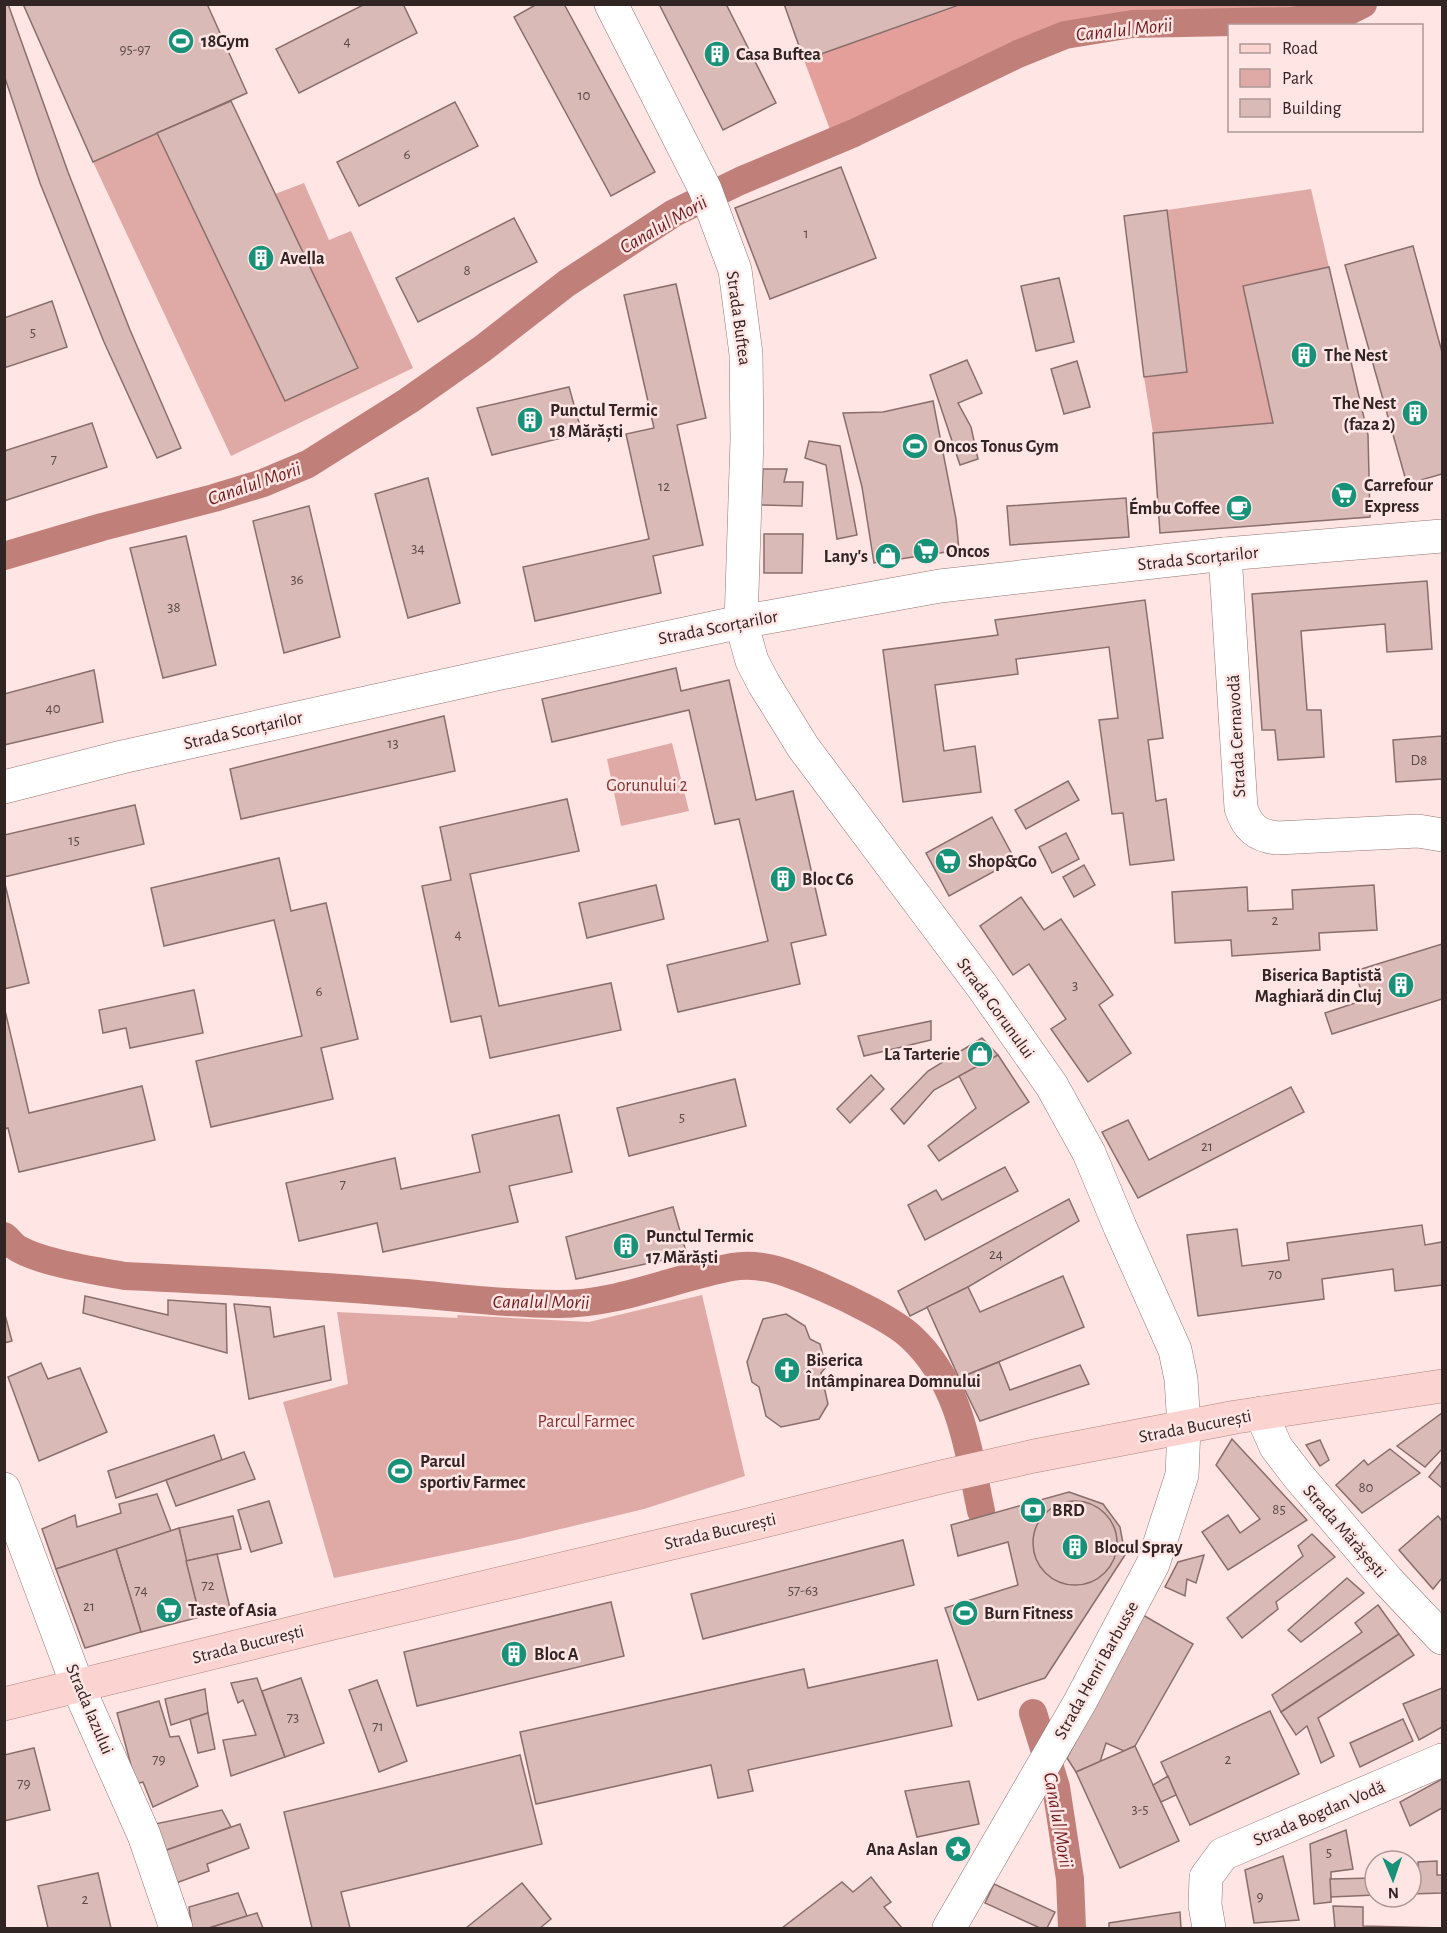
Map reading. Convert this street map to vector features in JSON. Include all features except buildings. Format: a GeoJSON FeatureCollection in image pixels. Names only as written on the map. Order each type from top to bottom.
{"type":"FeatureCollection","features":[{"type":"Feature","properties":{"kind":"main road","name":"Strada București"},"geometry":{"type":"LineString","coordinates":[[4,1704],[343,1620],[1004,1463],[1262,1413],[1443,1386]]}},
{"type":"Feature","properties":{"kind":"street","name":"Strada Buftea"},"geometry":{"type":"LineString","coordinates":[[611,4],[696,170],[735,270],[746,354],[747,439],[741,622]]}},
{"type":"Feature","properties":{"kind":"street","name":"Strada Scorțarilor"},"geometry":{"type":"LineString","coordinates":[[4,787],[140,753],[741,622],[940,586],[1225,554],[1443,536]]}},
{"type":"Feature","properties":{"kind":"street","name":"Strada Cernavodă"},"geometry":{"type":"LineString","coordinates":[[1225,554],[1241,808],[1245,821],[1253,830],[1264,836],[1277,838],[1418,831],[1443,835]]}},
{"type":"Feature","properties":{"kind":"street","name":"Strada Gorunului"},"geometry":{"type":"LineString","coordinates":[[741,622],[752,661],[803,747],[982,986],[1052,1086],[1089,1152],[1175,1350],[1181,1379],[1184,1427]]}},
{"type":"Feature","properties":{"kind":"street","name":"Strada Mărășești"},"geometry":{"type":"LineString","coordinates":[[1262,1413],[1276,1447],[1299,1477],[1388,1581],[1443,1638]]}},
{"type":"Feature","properties":{"kind":"street","name":"Strada Henri Barbusse"},"geometry":{"type":"LineString","coordinates":[[949,1929],[1063,1731],[1154,1564],[1182,1474],[1184,1427]]}},
{"type":"Feature","properties":{"kind":"street","name":"Strada Iazului"},"geometry":{"type":"LineString","coordinates":[[4,1490],[78,1687],[144,1835],[176,1929]]}},
{"type":"Feature","properties":{"kind":"street","name":"Strada Bogdan Vodă"},"geometry":{"type":"LineString","coordinates":[[1209,1929],[1205,1905],[1206,1877],[1223,1854],[1443,1760]]}},
{"type":"Feature","properties":{"kind":"green space"},"geometry":{"type":"Polygon","coordinates":[[[157,133],[285,401],[358,367],[275,194],[304,183],[329,240],[351,231],[413,368],[231,456],[93,162],[157,133]]]}},
{"type":"Feature","properties":{"kind":"green space"},"geometry":{"type":"Polygon","coordinates":[[[1311,189],[1329,267],[1243,287],[1273,423],[1153,433],[1144,377],[1186,372],[1167,210],[1311,189]]]}},
{"type":"Feature","properties":{"kind":"green space","name":"Gorunului 2"},"geometry":{"type":"Polygon","coordinates":[[[672,743],[689,811],[621,826],[607,759],[672,743]]]}},
{"type":"Feature","properties":{"kind":"green space","name":"Parcul Farmec"},"geometry":{"type":"Polygon","coordinates":[[[702,1295],[745,1476],[644,1509],[515,1540],[334,1578],[283,1402],[348,1384],[337,1312],[589,1322],[702,1295]]]}},
{"type":"Feature","properties":{"kind":"shaded area"},"geometry":{"type":"Polygon","coordinates":[[[962,5],[1334,5],[1289,12],[1127,18],[1061,27],[832,135],[804,60],[962,5]]]}},
{"type":"Feature","properties":{"kind":"waterway","name":"Canalul Morii"},"geometry":{"type":"LineString","coordinates":[[4,556],[102,527],[214,498],[263,483],[308,464],[408,401],[482,349],[567,283],[674,213],[740,181],[854,133],[1018,54],[1065,35],[1132,24],[1291,21],[1345,13],[1363,4]]}},
{"type":"Feature","properties":{"kind":"waterway","name":"Canalul Morii"},"geometry":{"type":"LineString","coordinates":[[4,1236],[14,1246],[37,1257],[125,1276],[316,1286],[534,1304],[579,1303],[623,1296],[732,1267],[756,1266],[780,1271],[834,1292],[882,1317],[903,1330],[928,1355],[941,1374],[960,1418],[981,1511]]}},
{"type":"Feature","properties":{"kind":"waterway","name":"Canalul Morii"},"geometry":{"type":"LineString","coordinates":[[1033,1713],[1056,1787],[1070,1879],[1072,1928]]}},
{"type":"Feature","properties":{"kind":"place","name":"18Gym"},"geometry":{"type":"Point","coordinates":[181,41]}},
{"type":"Feature","properties":{"kind":"place","name":"Casa Buftea"},"geometry":{"type":"Point","coordinates":[717,54]}},
{"type":"Feature","properties":{"kind":"place","name":"Avella"},"geometry":{"type":"Point","coordinates":[261,258]}},
{"type":"Feature","properties":{"kind":"place","name":"The Nest"},"geometry":{"type":"Point","coordinates":[1304,355]}},
{"type":"Feature","properties":{"kind":"place","name":"The Nest (faza 2)"},"geometry":{"type":"Point","coordinates":[1415,413]}},
{"type":"Feature","properties":{"kind":"place","name":"Punctul Termic 18 Mărăști"},"geometry":{"type":"Point","coordinates":[530,420]}},
{"type":"Feature","properties":{"kind":"place","name":"Oncos Tonus Gym"},"geometry":{"type":"Point","coordinates":[915,446]}},
{"type":"Feature","properties":{"kind":"place","name":"Carrefour Express"},"geometry":{"type":"Point","coordinates":[1344,495]}},
{"type":"Feature","properties":{"kind":"place","name":"Émbu Coffee"},"geometry":{"type":"Point","coordinates":[1239,508]}},
{"type":"Feature","properties":{"kind":"place","name":"Oncos"},"geometry":{"type":"Point","coordinates":[926,551]}},
{"type":"Feature","properties":{"kind":"place","name":"Lany's"},"geometry":{"type":"Point","coordinates":[888,556]}},
{"type":"Feature","properties":{"kind":"place","name":"Shop&Go"},"geometry":{"type":"Point","coordinates":[948,861]}},
{"type":"Feature","properties":{"kind":"place","name":"Bloc C6"},"geometry":{"type":"Point","coordinates":[783,879]}},
{"type":"Feature","properties":{"kind":"place","name":"Biserica Baptistă Maghiară din Cluj"},"geometry":{"type":"Point","coordinates":[1401,985]}},
{"type":"Feature","properties":{"kind":"place","name":"La Tarterie"},"geometry":{"type":"Point","coordinates":[980,1054]}},
{"type":"Feature","properties":{"kind":"place","name":"Punctul Termic 17 Mărăști"},"geometry":{"type":"Point","coordinates":[626,1246]}},
{"type":"Feature","properties":{"kind":"place","name":"Biserica Întâmpinarea Domnului"},"geometry":{"type":"Point","coordinates":[787,1370]}},
{"type":"Feature","properties":{"kind":"place","name":"Parcul sportiv Farmec"},"geometry":{"type":"Point","coordinates":[400,1471]}},
{"type":"Feature","properties":{"kind":"place","name":"BRD"},"geometry":{"type":"Point","coordinates":[1033,1510]}},
{"type":"Feature","properties":{"kind":"place","name":"Blocul Spray"},"geometry":{"type":"Point","coordinates":[1075,1547]}},
{"type":"Feature","properties":{"kind":"place","name":"Taste of Asia"},"geometry":{"type":"Point","coordinates":[169,1610]}},
{"type":"Feature","properties":{"kind":"place","name":"Burn Fitness"},"geometry":{"type":"Point","coordinates":[965,1613]}},
{"type":"Feature","properties":{"kind":"place","name":"Bloc A"},"geometry":{"type":"Point","coordinates":[514,1654]}},
{"type":"Feature","properties":{"kind":"place","name":"Ana Aslan"},"geometry":{"type":"Point","coordinates":[958,1849]}}]}
